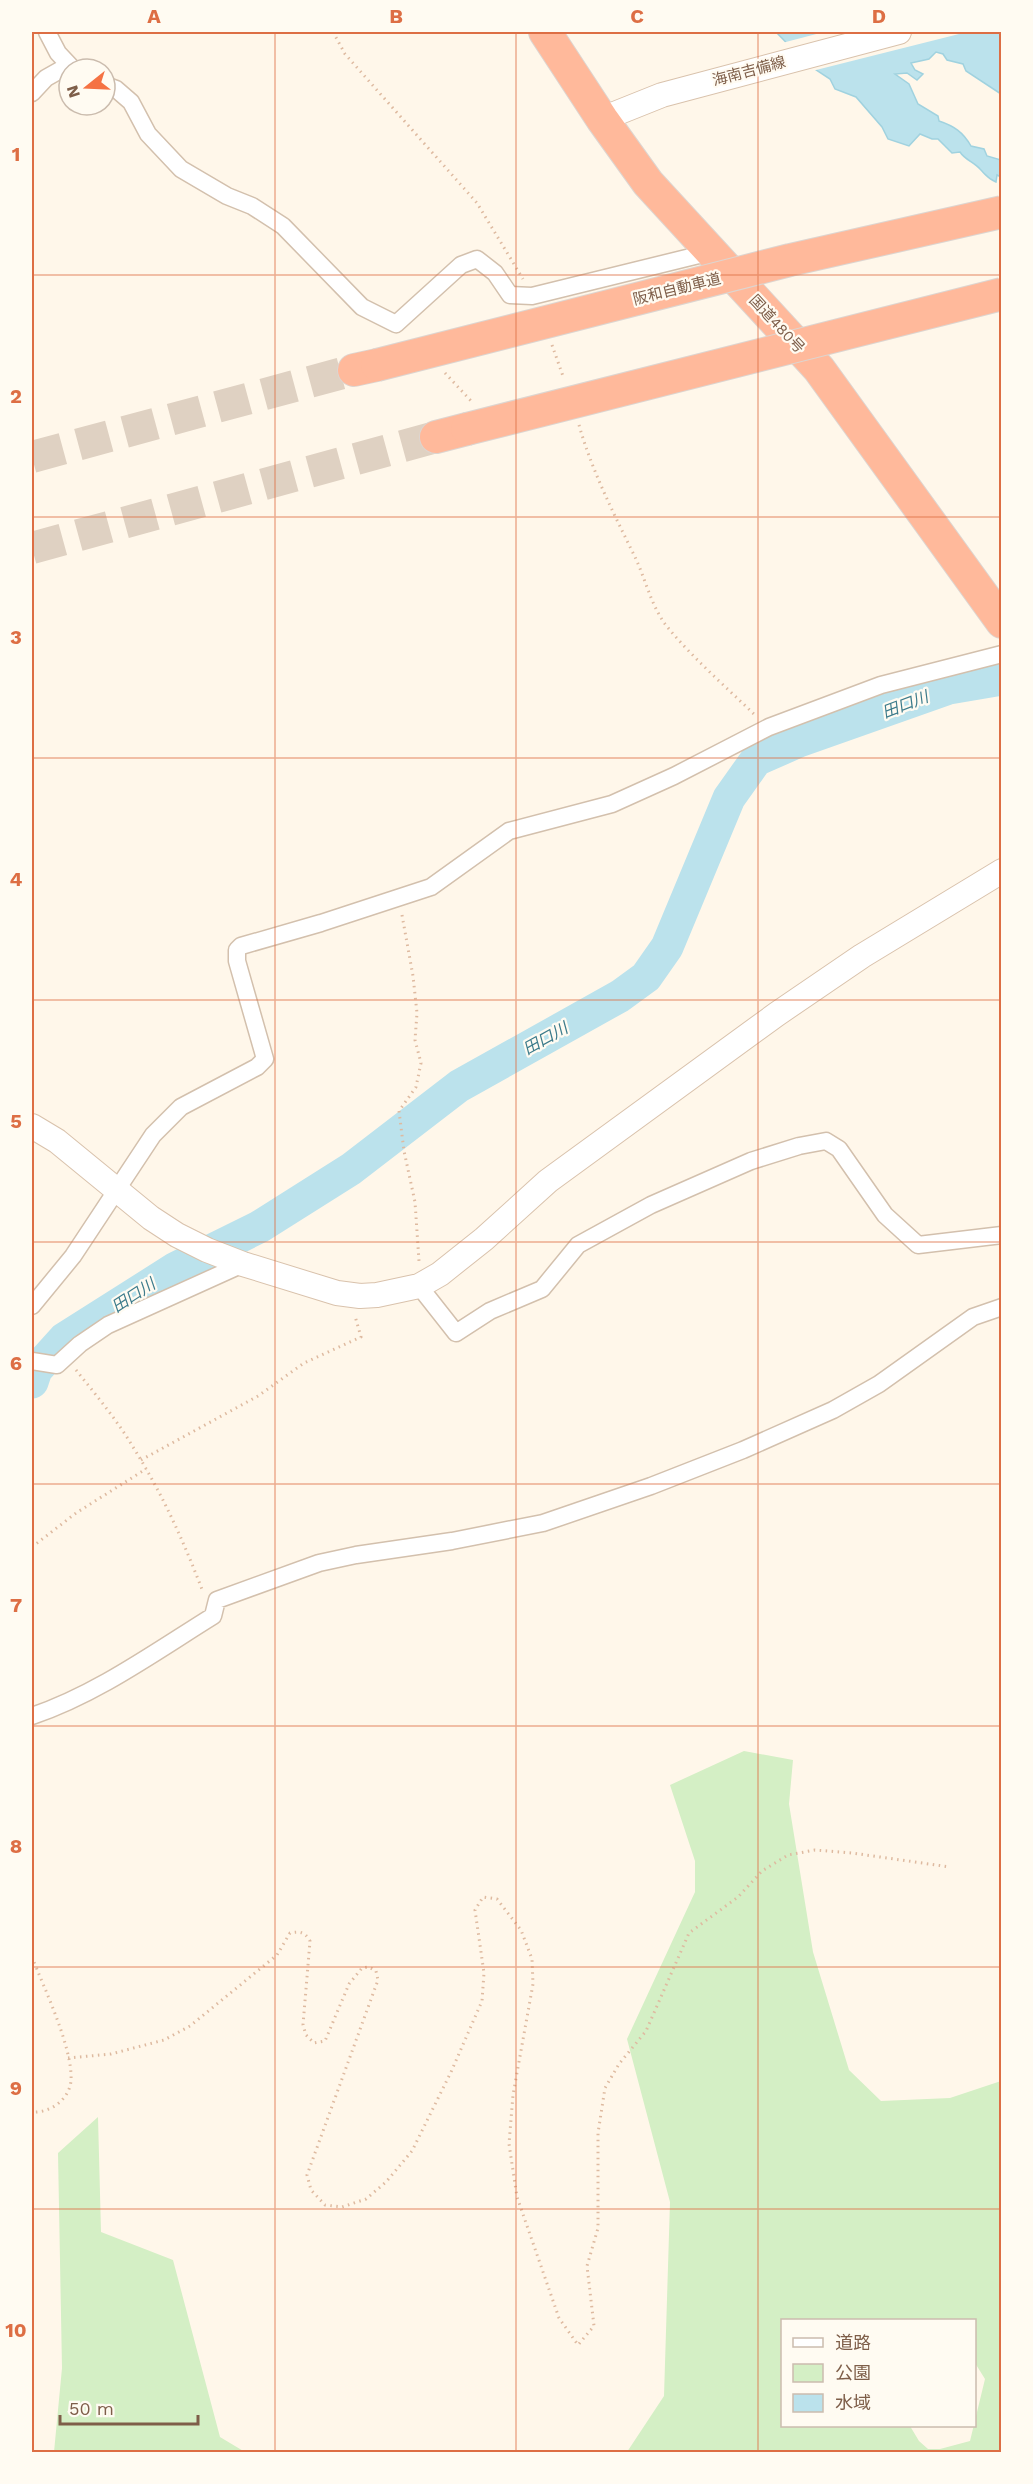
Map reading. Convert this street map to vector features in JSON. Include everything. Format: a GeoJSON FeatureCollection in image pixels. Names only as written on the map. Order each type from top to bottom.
{"type":"FeatureCollection","features":[{"type":"Feature","properties":{"kind":"highway","name":"国道480号"},"geometry":{"type":"LineString","coordinates":[[545,32],[602,119],[648,183],[819,369],[1002,622]]}},
{"type":"Feature","properties":{"kind":"highway","name":"阪和自動車道"},"geometry":{"type":"LineString","coordinates":[[366,368],[790,260],[1002,212]]}},
{"type":"Feature","properties":{"kind":"highway"},"geometry":{"type":"LineString","coordinates":[[436,437],[1002,294]]}},
{"type":"Feature","properties":{"kind":"street"},"geometry":{"type":"LineString","coordinates":[[47,32],[62,57]]}},
{"type":"Feature","properties":{"kind":"street","name":"海南吉備線"},"geometry":{"type":"LineString","coordinates":[[602,119],[662,95],[899,32]]}},
{"type":"Feature","properties":{"kind":"street"},"geometry":{"type":"LineString","coordinates":[[32,93],[46,78],[57,73]]}},
{"type":"Feature","properties":{"kind":"street"},"geometry":{"type":"LineString","coordinates":[[117,91],[131,102],[148,134],[181,170],[227,196],[252,206],[283,226],[362,307],[396,324],[461,265],[477,260],[495,273],[510,295],[532,296],[711,252]]}},
{"type":"Feature","properties":{"kind":"street"},"geometry":{"type":"LineString","coordinates":[[32,1306],[73,1256],[153,1135],[180,1107],[257,1067],[265,1059],[237,961],[237,950],[431,887],[509,831],[612,804],[674,776],[769,727],[881,686],[1002,654]]}},
{"type":"Feature","properties":{"kind":"street"},"geometry":{"type":"LineString","coordinates":[[32,1126],[57,1141],[115,1190],[177,1235],[233,1260],[307,1285],[352,1295],[392,1293],[422,1285],[484,1239],[548,1182],[777,1014],[862,956],[1002,871]]}},
{"type":"Feature","properties":{"kind":"street"},"geometry":{"type":"LineString","coordinates":[[422,1285],[456,1333],[489,1311],[542,1289],[578,1245],[651,1205],[751,1161],[799,1146],[826,1141],[839,1149],[885,1215],[918,1245],[1002,1235]]}},
{"type":"Feature","properties":{"kind":"street"},"geometry":{"type":"LineString","coordinates":[[32,1361],[59,1362],[96,1332],[233,1260]]}},
{"type":"Feature","properties":{"kind":"street"},"geometry":{"type":"LineString","coordinates":[[32,1716],[64,1705],[118,1676],[213,1616],[218,1600],[319,1563],[356,1555],[472,1538],[543,1523],[702,1466],[833,1410],[879,1384],[973,1317],[1002,1307]]}},
{"type":"Feature","properties":{"kind":"path"},"geometry":{"type":"LineString","coordinates":[[333,32],[345,54],[477,203],[532,296]]}},
{"type":"Feature","properties":{"kind":"path"},"geometry":{"type":"LineString","coordinates":[[552,343],[567,388]]}},
{"type":"Feature","properties":{"kind":"path"},"geometry":{"type":"LineString","coordinates":[[578,422],[604,495],[634,555],[657,612],[668,629],[704,666],[769,727]]}},
{"type":"Feature","properties":{"kind":"path"},"geometry":{"type":"LineString","coordinates":[[398,897],[414,976],[417,1013],[415,1040],[421,1063],[416,1087],[399,1111],[404,1151],[415,1202],[422,1285]]}},
{"type":"Feature","properties":{"kind":"path"},"geometry":{"type":"LineString","coordinates":[[141,1460],[258,1396],[304,1363],[361,1337],[353,1312],[352,1295]]}},
{"type":"Feature","properties":{"kind":"path"},"geometry":{"type":"LineString","coordinates":[[59,1362],[109,1412],[147,1469],[184,1544],[213,1616]]}},
{"type":"Feature","properties":{"kind":"path"},"geometry":{"type":"LineString","coordinates":[[32,1547],[76,1514],[147,1469]]}},
{"type":"Feature","properties":{"kind":"path"},"geometry":{"type":"LineString","coordinates":[[68,2058],[111,2054],[164,2040],[190,2026],[277,1954],[290,1933],[299,1931],[307,1935],[310,1941],[303,2025],[306,2035],[314,2043],[325,2041],[349,1984],[362,1968],[369,1967],[376,1971],[378,1980],[307,2175],[311,2190],[325,2205],[342,2207],[366,2199],[386,2182],[412,2151],[474,2021],[482,2001],[484,1973],[475,1910],[483,1897],[497,1899],[521,1930],[532,1959],[533,1984],[513,2095],[509,2144],[517,2197],[559,2319],[578,2345],[594,2326],[587,2266],[598,2228],[598,2133],[604,2088],[619,2064],[646,2031],[689,1933],[738,1897],[762,1871],[788,1855],[815,1850],[950,1867]]}},
{"type":"Feature","properties":{"kind":"path"},"geometry":{"type":"LineString","coordinates":[[32,1957],[68,2058],[71,2081],[67,2094],[57,2105],[38,2113],[32,2112]]}},
{"type":"Feature","properties":{"kind":"green space"},"geometry":{"type":"Polygon","coordinates":[[[744,1751],[793,1760],[789,1804],[813,1952],[849,2070],[881,2101],[950,2098],[1001,2081],[1001,2452],[627,2452],[664,2396],[670,2202],[627,2039],[695,1892],[695,1861],[670,1785],[744,1751]]]}},
{"type":"Feature","properties":{"kind":"green space"},"geometry":{"type":"Polygon","coordinates":[[[98,2117],[101,2232],[173,2260],[220,2437],[245,2452],[54,2452],[62,2368],[58,2153],[98,2117]]]}},
{"type":"Feature","properties":{"kind":"water"},"geometry":{"type":"Polygon","coordinates":[[[776,32],[1001,32],[1001,94],[966,71],[963,64],[947,60],[943,54],[936,52],[929,59],[911,63],[915,70],[923,74],[917,80],[907,73],[895,74],[909,84],[918,104],[938,116],[939,121],[958,130],[971,146],[984,149],[987,156],[1001,160],[1001,177],[997,175],[996,182],[991,179],[960,152],[952,153],[938,139],[920,134],[909,146],[888,139],[882,127],[856,97],[835,89],[830,79],[807,64],[776,32]]]}},
{"type":"Feature","properties":{"kind":"pier"},"geometry":{"type":"Polygon","coordinates":[[[824,32],[967,32],[812,71],[782,43],[824,32]]]}},
{"type":"Feature","properties":{"kind":"waterway","name":"田口川"},"geometry":{"type":"LineString","coordinates":[[32,1382],[36,1370],[64,1339],[176,1268],[259,1227],[351,1169],[459,1086],[620,996],[646,977],[667,947],[729,798],[756,760],[799,741],[949,688],[1002,679]]}},
{"type":"Feature","properties":{"kind":"tunnel"},"geometry":{"type":"LineString","coordinates":[[32,457],[354,370]]}},
{"type":"Feature","properties":{"kind":"tunnel"},"geometry":{"type":"LineString","coordinates":[[32,548],[436,437]]}}]}
